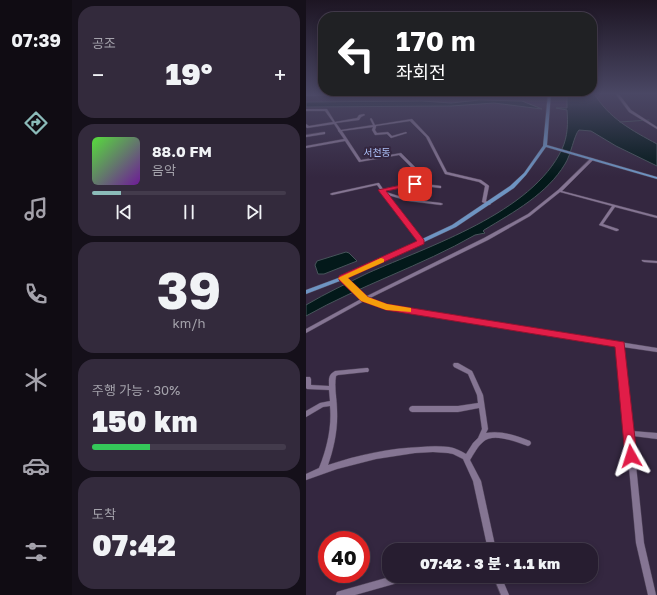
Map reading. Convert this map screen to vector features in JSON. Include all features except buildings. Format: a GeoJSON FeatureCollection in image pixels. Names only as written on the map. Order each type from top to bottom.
{"type":"FeatureCollection","features":[{"type":"Feature","properties":{"kind":"main road"},"geometry":{"type":"LineString","coordinates":[[306,292],[344,280],[454,226],[489,204],[512,187],[548,147],[549,121]]}},
{"type":"Feature","properties":{"kind":"main road"},"geometry":{"type":"LineString","coordinates":[[548,147],[657,178]]}},
{"type":"Feature","properties":{"kind":"street"},"geometry":{"type":"LineString","coordinates":[[306,125],[308,127],[347,121]]}},
{"type":"Feature","properties":{"kind":"street"},"geometry":{"type":"LineString","coordinates":[[372,121],[375,127],[373,130],[376,134],[388,133],[391,137],[406,133]]}},
{"type":"Feature","properties":{"kind":"street"},"geometry":{"type":"LineString","coordinates":[[339,131],[395,121]]}},
{"type":"Feature","properties":{"kind":"street"},"geometry":{"type":"LineString","coordinates":[[412,121],[427,137],[446,173],[480,181],[487,186],[484,202],[489,204]]}},
{"type":"Feature","properties":{"kind":"street"},"geometry":{"type":"LineString","coordinates":[[644,121],[657,128]]}},
{"type":"Feature","properties":{"kind":"street"},"geometry":{"type":"LineString","coordinates":[[334,123],[360,161],[403,155],[418,172],[418,179],[415,184]]}},
{"type":"Feature","properties":{"kind":"street"},"geometry":{"type":"LineString","coordinates":[[306,136],[324,133]]}},
{"type":"Feature","properties":{"kind":"street"},"geometry":{"type":"LineString","coordinates":[[324,139],[331,142]]}},
{"type":"Feature","properties":{"kind":"street"},"geometry":{"type":"LineString","coordinates":[[306,147],[345,140]]}},
{"type":"Feature","properties":{"kind":"street"},"geometry":{"type":"LineString","coordinates":[[306,331],[364,299],[499,233],[537,210],[559,191],[590,159]]}},
{"type":"Feature","properties":{"kind":"street"},"geometry":{"type":"LineString","coordinates":[[332,194],[378,184],[422,242]]}},
{"type":"Feature","properties":{"kind":"street"},"geometry":{"type":"LineString","coordinates":[[383,192],[415,184],[440,187]]}},
{"type":"Feature","properties":{"kind":"street"},"geometry":{"type":"LineString","coordinates":[[559,191],[657,217]]}},
{"type":"Feature","properties":{"kind":"street"},"geometry":{"type":"LineString","coordinates":[[383,192],[408,200],[441,204]]}},
{"type":"Feature","properties":{"kind":"street"},"geometry":{"type":"LineString","coordinates":[[614,206],[601,225],[617,230]]}},
{"type":"Feature","properties":{"kind":"street"},"geometry":{"type":"LineString","coordinates":[[644,261],[657,262]]}},
{"type":"Feature","properties":{"kind":"street"},"geometry":{"type":"LineString","coordinates":[[344,280],[364,299],[386,307],[657,350]]}},
{"type":"Feature","properties":{"kind":"street"},"geometry":{"type":"LineString","coordinates":[[620,344],[640,543],[652,595]]}},
{"type":"Feature","properties":{"kind":"street"},"geometry":{"type":"LineString","coordinates":[[456,365],[470,373],[480,395],[485,429],[480,440],[467,459]]}},
{"type":"Feature","properties":{"kind":"street"},"geometry":{"type":"LineString","coordinates":[[324,468],[332,442],[332,375],[366,370]]}},
{"type":"Feature","properties":{"kind":"street"},"geometry":{"type":"LineString","coordinates":[[308,379],[307,385],[309,387],[331,388]]}},
{"type":"Feature","properties":{"kind":"street"},"geometry":{"type":"LineString","coordinates":[[306,414],[322,405],[333,403]]}},
{"type":"Feature","properties":{"kind":"street"},"geometry":{"type":"LineString","coordinates":[[412,409],[458,408],[481,405]]}},
{"type":"Feature","properties":{"kind":"street"},"geometry":{"type":"LineString","coordinates":[[628,433],[657,436]]}},
{"type":"Feature","properties":{"kind":"street"},"geometry":{"type":"LineString","coordinates":[[480,440],[497,434],[528,443]]}},
{"type":"Feature","properties":{"kind":"street"},"geometry":{"type":"LineString","coordinates":[[306,477],[324,468],[409,451],[449,450],[467,459],[477,481],[490,543]]}},
{"type":"Feature","properties":{"kind":"street"},"geometry":{"type":"LineString","coordinates":[[340,595],[383,583]]}},
{"type":"Feature","properties":{"kind":"street"},"geometry":{"type":"LineString","coordinates":[[499,583],[502,594]]}},
{"type":"Feature","properties":{"kind":"shaded area"},"geometry":{"type":"Polygon","coordinates":[[[567,121],[619,121],[630,129],[657,144],[657,166],[616,146],[591,131],[579,130],[567,160],[558,175],[529,202],[484,230],[483,231],[485,233],[475,235],[434,256],[306,316],[306,305],[329,292],[368,273],[477,225],[504,209],[528,192],[548,172],[562,149],[567,130],[567,121]]]}},
{"type":"Feature","properties":{"kind":"shaded area"},"geometry":{"type":"Polygon","coordinates":[[[346,252],[357,261],[324,274],[318,274],[315,265],[317,261],[346,252]]]}},
{"type":"Feature","properties":{"kind":"waterway"},"geometry":{"type":"LineString","coordinates":[[620,122],[638,121]]}},
{"type":"Feature","properties":{"kind":"slow traffic"},"geometry":{"type":"LineString","coordinates":[[381,260],[342,278],[364,299],[386,307],[408,310]]}},
{"type":"Feature","properties":{"kind":"district","name":"서천동"},"geometry":{"type":"Point","coordinates":[377,152]}},
{"type":"Feature","properties":{"kind":"route"},"geometry":{"type":"LineString","coordinates":[[415,184],[382,190],[422,242],[342,278],[364,299],[386,307],[620,344],[631,456]]}}]}
